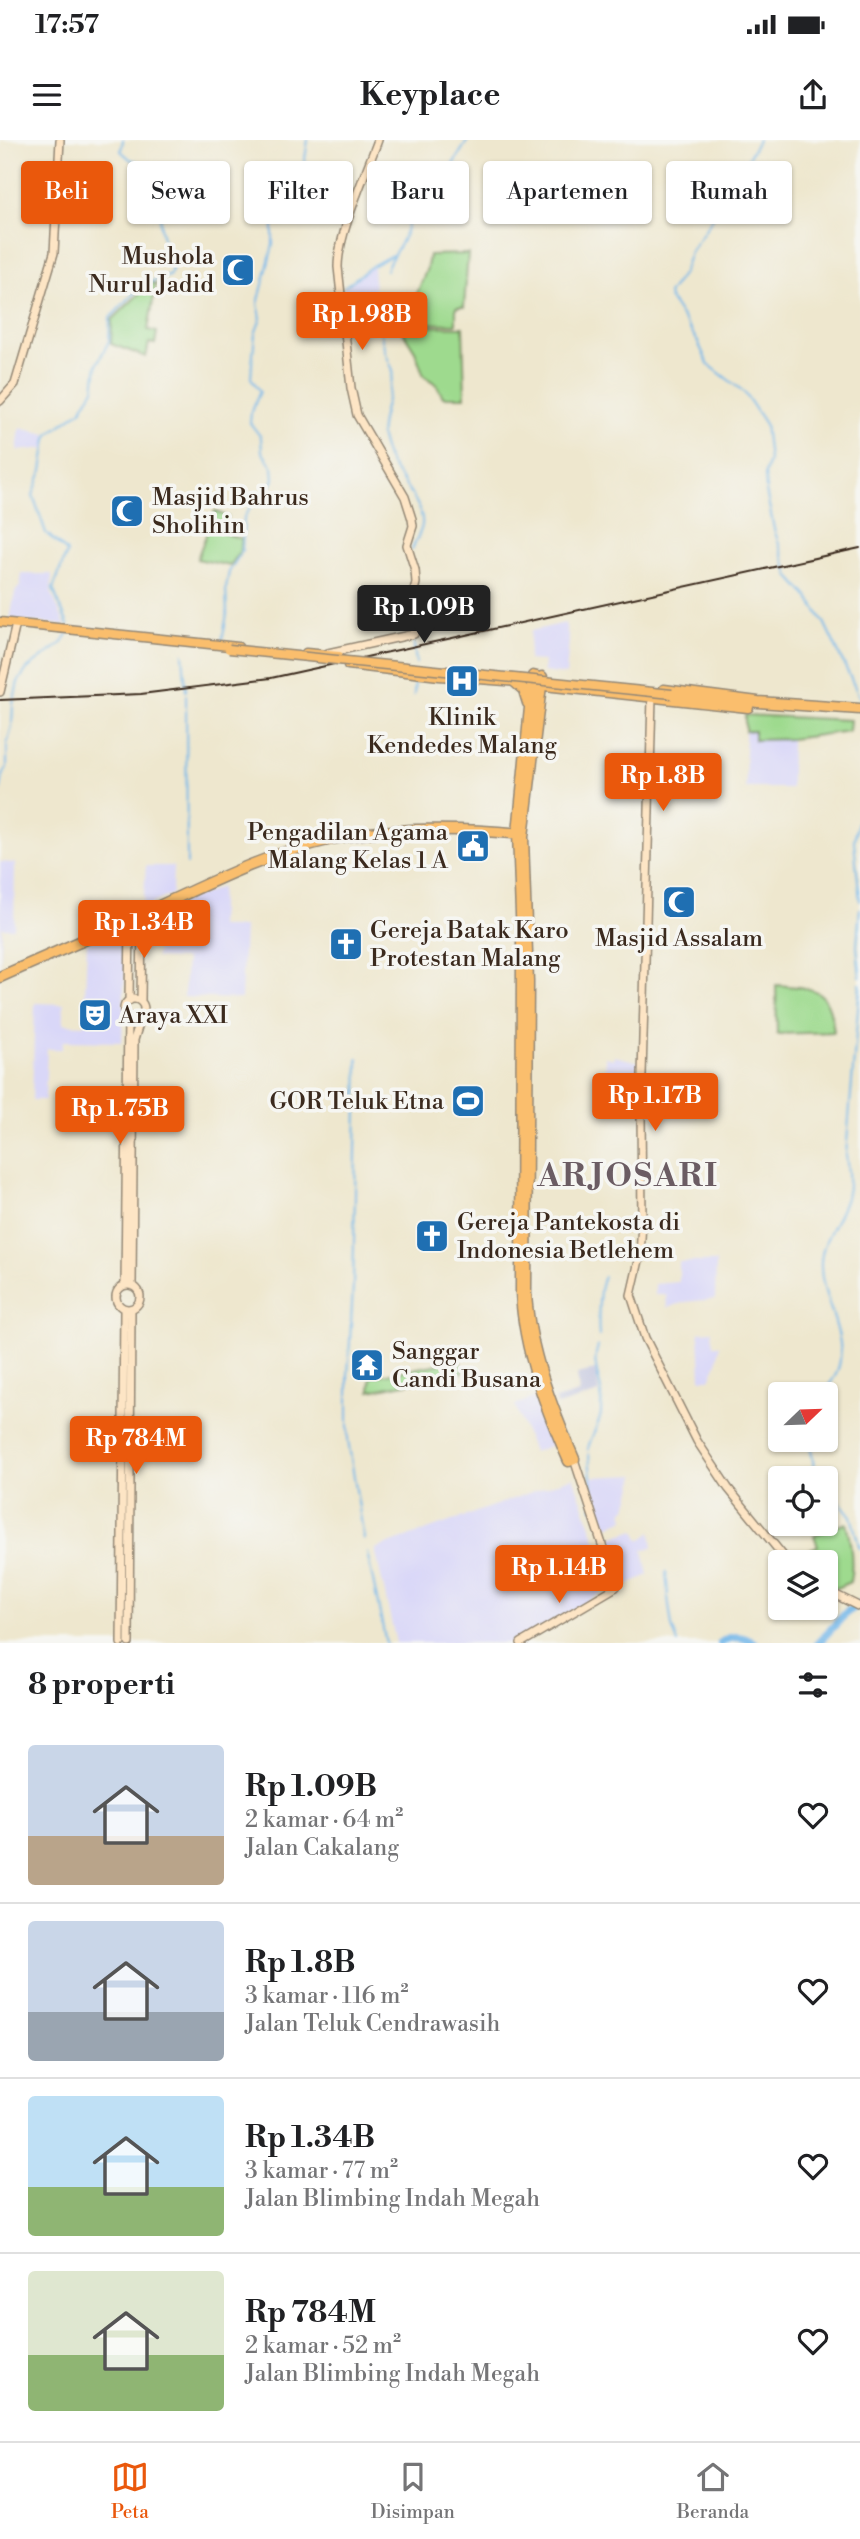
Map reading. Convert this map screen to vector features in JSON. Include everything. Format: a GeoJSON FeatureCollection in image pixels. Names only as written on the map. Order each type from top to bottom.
{"type":"FeatureCollection","features":[{"type":"Feature","properties":{"kind":"highway"},"geometry":{"type":"LineString","coordinates":[[537,681],[567,688],[652,697],[709,699]]}},
{"type":"Feature","properties":{"kind":"highway"},"geometry":{"type":"LineString","coordinates":[[537,681],[858,712]]}},
{"type":"Feature","properties":{"kind":"highway"},"geometry":{"type":"LineString","coordinates":[[537,681],[520,833],[527,982],[526,1293],[530,1326],[547,1398],[574,1467]]}},
{"type":"Feature","properties":{"kind":"highway"},"geometry":{"type":"LineString","coordinates":[[515,682],[526,695],[533,714]]}},
{"type":"Feature","properties":{"kind":"highway"},"geometry":{"type":"LineString","coordinates":[[533,714],[549,694],[567,688]]}},
{"type":"Feature","properties":{"kind":"highway"},"geometry":{"type":"LineString","coordinates":[[0,977],[250,865],[331,839],[406,831],[520,833]]}},
{"type":"Feature","properties":{"kind":"main road"},"geometry":{"type":"LineString","coordinates":[[0,624],[202,643],[299,656],[320,654],[337,660]]}},
{"type":"Feature","properties":{"kind":"main road"},"geometry":{"type":"LineString","coordinates":[[0,624],[15,628],[69,631],[515,682],[537,681]]}},
{"type":"Feature","properties":{"kind":"main road"},"geometry":{"type":"LineString","coordinates":[[202,643],[229,649]]}},
{"type":"Feature","properties":{"kind":"main road"},"geometry":{"type":"LineString","coordinates":[[182,646],[709,699]]}},
{"type":"Feature","properties":{"kind":"main road"},"geometry":{"type":"LineString","coordinates":[[413,670],[537,681]]}},
{"type":"Feature","properties":{"kind":"street"},"geometry":{"type":"LineString","coordinates":[[0,401],[15,384],[52,262],[56,235],[60,140]]}},
{"type":"Feature","properties":{"kind":"street"},"geometry":{"type":"LineString","coordinates":[[320,654],[414,634],[411,603],[415,570],[407,545],[413,526],[412,519],[405,496],[357,415],[351,388],[338,267],[347,226],[378,140]]}},
{"type":"Feature","properties":{"kind":"street"},"geometry":{"type":"LineString","coordinates":[[0,692],[15,628]]}},
{"type":"Feature","properties":{"kind":"street"},"geometry":{"type":"LineString","coordinates":[[652,697],[641,1122],[642,1222],[640,1256],[631,1295],[645,1338],[690,1429],[713,1466],[778,1550]]}},
{"type":"Feature","properties":{"kind":"street"},"geometry":{"type":"LineString","coordinates":[[130,1150],[134,1040],[144,1008],[141,1002],[142,914]]}},
{"type":"Feature","properties":{"kind":"street"},"geometry":{"type":"LineString","coordinates":[[129,1285],[130,1150],[128,1016],[125,1009],[129,1001],[130,919]]}},
{"type":"Feature","properties":{"kind":"street"},"geometry":{"type":"LineString","coordinates":[[130,941],[135,936],[142,942]]}},
{"type":"Feature","properties":{"kind":"street"},"geometry":{"type":"LineString","coordinates":[[129,1001],[141,1002]]}},
{"type":"Feature","properties":{"kind":"street"},"geometry":{"type":"LineString","coordinates":[[128,1016],[135,1018],[142,1014]]}},
{"type":"Feature","properties":{"kind":"street"},"geometry":{"type":"LineString","coordinates":[[129,1285],[139,1291],[140,1297],[138,1305],[128,1309],[120,1306],[116,1299],[119,1289],[129,1285]]}},
{"type":"Feature","properties":{"kind":"street"},"geometry":{"type":"LineString","coordinates":[[121,1643],[128,1309]]}},
{"type":"Feature","properties":{"kind":"street"},"geometry":{"type":"LineString","coordinates":[[126,1462],[129,1643]]}},
{"type":"Feature","properties":{"kind":"street"},"geometry":{"type":"LineString","coordinates":[[521,1643],[614,1591],[616,1586],[574,1467]]}},
{"type":"Feature","properties":{"kind":"street"},"geometry":{"type":"LineString","coordinates":[[838,1596],[860,1607]]}},
{"type":"Feature","properties":{"kind":"shaded area"},"geometry":{"type":"Polygon","coordinates":[[[373,266],[375,303],[345,304],[344,289],[373,266]]]}},
{"type":"Feature","properties":{"kind":"shaded area"},"geometry":{"type":"Polygon","coordinates":[[[20,428],[47,434],[45,448],[17,451],[20,428]]]}},
{"type":"Feature","properties":{"kind":"shaded area"},"geometry":{"type":"Polygon","coordinates":[[[22,574],[52,574],[51,592],[65,625],[10,620],[15,592],[20,586],[22,574]]]}},
{"type":"Feature","properties":{"kind":"shaded area"},"geometry":{"type":"Polygon","coordinates":[[[565,623],[569,640],[566,675],[543,672],[544,661],[528,660],[531,631],[565,623]]]}},
{"type":"Feature","properties":{"kind":"shaded area"},"geometry":{"type":"Polygon","coordinates":[[[745,731],[754,731],[754,740],[791,739],[791,788],[746,788],[745,731]]]}},
{"type":"Feature","properties":{"kind":"shaded area"},"geometry":{"type":"Polygon","coordinates":[[[0,862],[15,863],[14,928],[2,928],[0,972],[0,862]]]}},
{"type":"Feature","properties":{"kind":"shaded area"},"geometry":{"type":"Polygon","coordinates":[[[146,866],[173,866],[172,894],[143,908],[146,866]]]}},
{"type":"Feature","properties":{"kind":"shaded area"},"geometry":{"type":"Polygon","coordinates":[[[221,887],[219,927],[244,927],[241,999],[184,997],[186,959],[156,958],[160,912],[221,887]]]}},
{"type":"Feature","properties":{"kind":"shaded area"},"geometry":{"type":"Polygon","coordinates":[[[117,930],[124,933],[126,940],[122,1042],[63,1041],[62,1049],[47,1049],[45,1100],[32,1100],[35,1003],[64,1004],[63,1024],[84,1025],[87,943],[117,930]]]}},
{"type":"Feature","properties":{"kind":"shaded area"},"geometry":{"type":"Polygon","coordinates":[[[614,1056],[639,1062],[638,1075],[606,1075],[605,1057],[613,1059],[614,1056]]]}},
{"type":"Feature","properties":{"kind":"shaded area"},"geometry":{"type":"Polygon","coordinates":[[[679,1262],[716,1262],[715,1299],[685,1302],[667,1308],[666,1294],[655,1295],[655,1284],[679,1282],[679,1262]]]}},
{"type":"Feature","properties":{"kind":"shaded area"},"geometry":{"type":"Polygon","coordinates":[[[712,1331],[713,1345],[720,1345],[717,1363],[710,1379],[701,1379],[699,1332],[712,1331]]]}},
{"type":"Feature","properties":{"kind":"shaded area"},"geometry":{"type":"Polygon","coordinates":[[[596,1370],[599,1393],[557,1406],[555,1400],[579,1393],[577,1374],[596,1370]]]}},
{"type":"Feature","properties":{"kind":"shaded area"},"geometry":{"type":"Polygon","coordinates":[[[539,1396],[558,1443],[533,1452],[515,1405],[539,1396]]]}},
{"type":"Feature","properties":{"kind":"shaded area"},"geometry":{"type":"Polygon","coordinates":[[[636,1475],[627,1508],[623,1510],[625,1519],[609,1526],[599,1524],[589,1496],[593,1493],[592,1477],[636,1475]]]}},
{"type":"Feature","properties":{"kind":"shaded area"},"geometry":{"type":"Polygon","coordinates":[[[573,1477],[613,1586],[518,1643],[396,1643],[375,1549],[573,1477]]]}},
{"type":"Feature","properties":{"kind":"shaded area"},"geometry":{"type":"Polygon","coordinates":[[[635,1530],[640,1541],[651,1532],[653,1548],[643,1549],[648,1575],[622,1588],[603,1540],[635,1530]]]}},
{"type":"Feature","properties":{"kind":"green space"},"geometry":{"type":"Polygon","coordinates":[[[468,254],[464,307],[456,307],[456,324],[406,323],[406,296],[416,296],[429,255],[468,254]]]}},
{"type":"Feature","properties":{"kind":"green space"},"geometry":{"type":"Polygon","coordinates":[[[150,283],[156,284],[148,330],[157,332],[155,344],[149,343],[146,357],[111,344],[112,320],[150,283]]]}},
{"type":"Feature","properties":{"kind":"green space"},"geometry":{"type":"Polygon","coordinates":[[[400,327],[463,327],[465,397],[443,397],[436,384],[424,376],[415,351],[400,327]]]}},
{"type":"Feature","properties":{"kind":"green space"},"geometry":{"type":"Polygon","coordinates":[[[215,511],[228,517],[223,533],[242,539],[239,553],[230,566],[197,559],[215,511]]]}},
{"type":"Feature","properties":{"kind":"green space"},"geometry":{"type":"Polygon","coordinates":[[[745,715],[850,720],[849,731],[791,739],[754,740],[754,731],[745,731],[745,715]]]}},
{"type":"Feature","properties":{"kind":"green space"},"geometry":{"type":"Polygon","coordinates":[[[776,985],[818,993],[828,1006],[834,1032],[777,1034],[776,985]]]}},
{"type":"Feature","properties":{"kind":"green space"},"geometry":{"type":"Polygon","coordinates":[[[460,1360],[463,1372],[370,1391],[371,1377],[460,1360]]]}},
{"type":"Feature","properties":{"kind":"green space"},"geometry":{"type":"Polygon","coordinates":[[[846,1523],[852,1567],[850,1582],[838,1587],[838,1550],[809,1550],[818,1546],[814,1536],[838,1536],[838,1526],[846,1523]]]}},
{"type":"Feature","properties":{"kind":"waterway"},"geometry":{"type":"LineString","coordinates":[[68,625],[53,589],[67,552],[46,533],[33,495],[42,471],[47,439],[50,433],[81,410],[94,389],[97,364],[109,341],[110,318],[143,284],[169,276],[172,270],[160,221],[169,174],[130,159],[121,151],[123,140]]}},
{"type":"Feature","properties":{"kind":"waterway"},"geometry":{"type":"LineString","coordinates":[[222,641],[227,614],[226,588],[229,572],[242,551],[244,517],[251,506],[270,488],[274,479],[273,467],[262,452],[261,437],[250,423],[260,391],[251,378],[255,334],[261,318],[258,304],[273,245],[273,217],[279,205],[301,184],[308,140]]}},
{"type":"Feature","properties":{"kind":"waterway"},"geometry":{"type":"LineString","coordinates":[[386,270],[402,240],[422,187],[438,172],[452,166],[468,140]]}},
{"type":"Feature","properties":{"kind":"waterway"},"geometry":{"type":"LineString","coordinates":[[758,140],[728,195],[690,252],[683,273],[668,294],[697,340],[708,364],[744,392],[765,424],[769,460],[765,473],[766,491],[774,529],[790,577],[808,597],[824,622],[860,698]]}},
{"type":"Feature","properties":{"kind":"waterway"},"geometry":{"type":"LineString","coordinates":[[344,287],[392,255]]}},
{"type":"Feature","properties":{"kind":"waterway"},"geometry":{"type":"LineString","coordinates":[[380,309],[382,341],[393,370],[381,423],[381,438],[389,461],[420,510],[421,528],[412,550]]}},
{"type":"Feature","properties":{"kind":"waterway"},"geometry":{"type":"LineString","coordinates":[[0,793],[7,767],[7,744],[18,682],[27,669],[62,643],[68,634]]}},
{"type":"Feature","properties":{"kind":"waterway"},"geometry":{"type":"LineString","coordinates":[[413,637],[416,663]]}},
{"type":"Feature","properties":{"kind":"waterway"},"geometry":{"type":"LineString","coordinates":[[183,654],[186,691]]}},
{"type":"Feature","properties":{"kind":"waterway"},"geometry":{"type":"LineString","coordinates":[[414,695],[415,676]]}},
{"type":"Feature","properties":{"kind":"waterway"},"geometry":{"type":"LineString","coordinates":[[186,695],[187,864]]}},
{"type":"Feature","properties":{"kind":"waterway"},"geometry":{"type":"LineString","coordinates":[[860,811],[854,841],[860,901]]}},
{"type":"Feature","properties":{"kind":"waterway"},"geometry":{"type":"LineString","coordinates":[[860,908],[857,946],[860,976]]}},
{"type":"Feature","properties":{"kind":"waterway"},"geometry":{"type":"LineString","coordinates":[[831,1382],[836,1375],[840,1345],[825,1290],[821,1262],[824,1245],[847,1192],[846,1155],[860,984]]}},
{"type":"Feature","properties":{"kind":"waterway"},"geometry":{"type":"LineString","coordinates":[[358,1058],[348,1440],[364,1539]]}},
{"type":"Feature","properties":{"kind":"waterway"},"geometry":{"type":"LineString","coordinates":[[599,1336],[600,1296],[604,1277]]}},
{"type":"Feature","properties":{"kind":"waterway"},"geometry":{"type":"LineString","coordinates":[[588,1450],[601,1413],[601,1390],[596,1363],[598,1346]]}},
{"type":"Feature","properties":{"kind":"waterway"},"geometry":{"type":"LineString","coordinates":[[811,1452],[814,1466]]}},
{"type":"Feature","properties":{"kind":"waterway"},"geometry":{"type":"LineString","coordinates":[[589,1454],[593,1508]]}},
{"type":"Feature","properties":{"kind":"waterway"},"geometry":{"type":"LineString","coordinates":[[838,1499],[851,1516],[860,1549]]}},
{"type":"Feature","properties":{"kind":"waterway"},"geometry":{"type":"LineString","coordinates":[[367,1552],[386,1643]]}},
{"type":"Feature","properties":{"kind":"waterway"},"geometry":{"type":"LineString","coordinates":[[666,1572],[668,1594]]}},
{"type":"Feature","properties":{"kind":"waterway"},"geometry":{"type":"LineString","coordinates":[[668,1597],[672,1627],[678,1643]]}},
{"type":"Feature","properties":{"kind":"waterway"},"geometry":{"type":"LineString","coordinates":[[818,1643],[847,1612],[860,1604]]}},
{"type":"Feature","properties":{"kind":"waterway"},"geometry":{"type":"LineString","coordinates":[[721,1643],[737,1637],[754,1643]]}},
{"type":"Feature","properties":{"kind":"railway"},"geometry":{"type":"LineString","coordinates":[[0,700],[141,694],[271,678],[860,548]]}},
{"type":"Feature","properties":{"kind":"place","name":"Mushola Nurul Jadid"},"geometry":{"type":"Point","coordinates":[238,270]}},
{"type":"Feature","properties":{"kind":"place","name":"Masjid Bahrus Sholihin"},"geometry":{"type":"Point","coordinates":[127,511]}},
{"type":"Feature","properties":{"kind":"place","name":"Klinik Kendedes Malang"},"geometry":{"type":"Point","coordinates":[462,681]}},
{"type":"Feature","properties":{"kind":"place","name":"Pengadilan Agama Malang Kelas 1 A"},"geometry":{"type":"Point","coordinates":[473,846]}},
{"type":"Feature","properties":{"kind":"place","name":"Masjid Assalam"},"geometry":{"type":"Point","coordinates":[679,902]}},
{"type":"Feature","properties":{"kind":"place","name":"Gereja Batak Karo Protestan Malang"},"geometry":{"type":"Point","coordinates":[346,944]}},
{"type":"Feature","properties":{"kind":"place","name":"Araya XXI"},"geometry":{"type":"Point","coordinates":[95,1015]}},
{"type":"Feature","properties":{"kind":"place","name":"GOR Teluk Etna"},"geometry":{"type":"Point","coordinates":[468,1101]}},
{"type":"Feature","properties":{"kind":"place","name":"Gereja Pantekosta di Indonesia Betlehem"},"geometry":{"type":"Point","coordinates":[432,1236]}},
{"type":"Feature","properties":{"kind":"place","name":"Sanggar Candi Busana"},"geometry":{"type":"Point","coordinates":[367,1365]}},
{"type":"Feature","properties":{"kind":"district","name":"ARJOSARI"},"geometry":{"type":"Point","coordinates":[628,1175]}}]}
